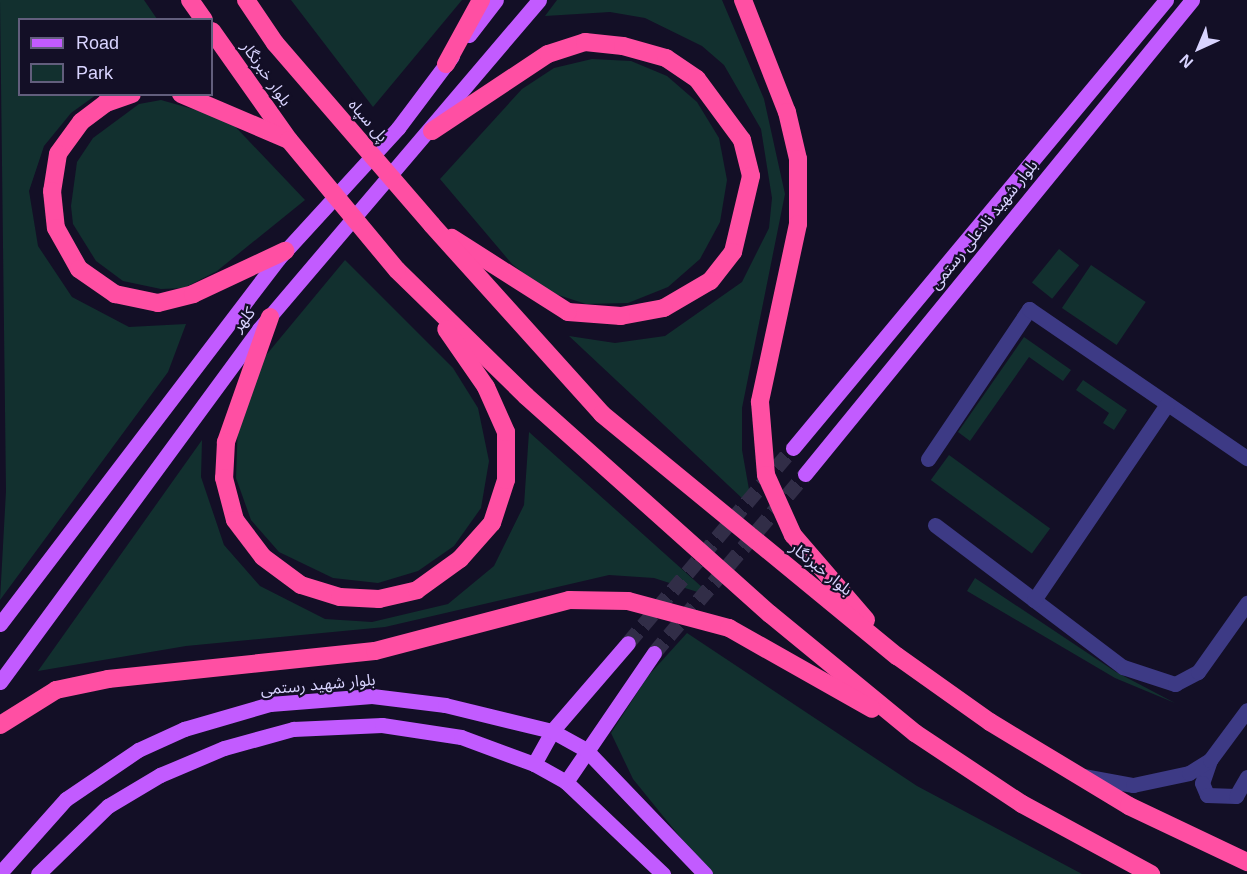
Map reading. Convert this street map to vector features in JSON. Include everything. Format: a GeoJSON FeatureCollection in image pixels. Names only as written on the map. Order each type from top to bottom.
{"type":"FeatureCollection","features":[{"type":"Feature","properties":{"kind":"highway"},"geometry":{"type":"LineString","coordinates":[[190,0],[203,18]]}},
{"type":"Feature","properties":{"kind":"highway","name":"بلوار خبرنگار"},"geometry":{"type":"LineString","coordinates":[[246,0],[275,42]]}},
{"type":"Feature","properties":{"kind":"highway"},"geometry":{"type":"LineString","coordinates":[[258,0],[275,42]]}},
{"type":"Feature","properties":{"kind":"highway"},"geometry":{"type":"LineString","coordinates":[[446,64],[481,0]]}},
{"type":"Feature","properties":{"kind":"highway"},"geometry":{"type":"LineString","coordinates":[[742,0],[787,112],[798,159],[798,224],[760,402],[766,475],[793,535],[897,656]]}},
{"type":"Feature","properties":{"kind":"highway","name":"بلوار خبرنگار"},"geometry":{"type":"LineString","coordinates":[[213,32],[289,140]]}},
{"type":"Feature","properties":{"kind":"highway","name":"پل سپاه"},"geometry":{"type":"LineString","coordinates":[[275,42],[432,225]]}},
{"type":"Feature","properties":{"kind":"highway"},"geometry":{"type":"LineString","coordinates":[[432,130],[549,54],[585,42],[623,46],[666,58],[697,79],[742,140],[751,176],[733,252],[710,281],[664,308],[621,316],[568,312],[432,225]]}},
{"type":"Feature","properties":{"kind":"highway"},"geometry":{"type":"LineString","coordinates":[[126,96],[106,103],[81,122],[58,154],[52,191],[56,228],[79,268],[115,294],[158,303],[193,294],[285,251]]}},
{"type":"Feature","properties":{"kind":"highway"},"geometry":{"type":"LineString","coordinates":[[186,96],[289,140],[397,270],[486,387],[506,432],[506,480],[492,523],[460,559],[417,590],[379,599],[340,597],[301,585],[263,557],[234,519],[224,478],[226,442],[270,317]]}},
{"type":"Feature","properties":{"kind":"highway","name":"بلوار خبرنگار"},"geometry":{"type":"LineString","coordinates":[[432,225],[602,414],[897,656],[1077,775],[1177,831],[1247,862]]}},
{"type":"Feature","properties":{"kind":"highway"},"geometry":{"type":"LineString","coordinates":[[397,270],[595,458],[770,614],[915,733]]}},
{"type":"Feature","properties":{"kind":"highway"},"geometry":{"type":"LineString","coordinates":[[0,724],[56,690],[108,679],[375,651],[569,600],[628,600],[729,628],[915,733],[1022,804],[1151,874]]}},
{"type":"Feature","properties":{"kind":"main road","name":"کلهر"},"geometry":{"type":"LineString","coordinates":[[0,624],[285,251],[398,128],[496,0]]}},
{"type":"Feature","properties":{"kind":"main road","name":"کلهر"},"geometry":{"type":"LineString","coordinates":[[0,682],[270,317],[432,130],[539,0]]}},
{"type":"Feature","properties":{"kind":"main road","name":"بلوار شهید نادعلی رستمی"},"geometry":{"type":"LineString","coordinates":[[794,448],[1166,0]]}},
{"type":"Feature","properties":{"kind":"main road","name":"بلوار شهید نادعلی رستمی"},"geometry":{"type":"LineString","coordinates":[[805,474],[1192,0]]}},
{"type":"Feature","properties":{"kind":"main road"},"geometry":{"type":"LineString","coordinates":[[534,764],[552,731],[628,643]]}},
{"type":"Feature","properties":{"kind":"main road"},"geometry":{"type":"LineString","coordinates":[[566,782],[654,653]]}},
{"type":"Feature","properties":{"kind":"main road","name":"بلوار شهید رستمی"},"geometry":{"type":"LineString","coordinates":[[0,873],[95,776],[184,729],[270,704],[372,696],[445,705],[552,731],[586,750],[705,874]]}},
{"type":"Feature","properties":{"kind":"main road"},"geometry":{"type":"LineString","coordinates":[[38,874],[66,843],[135,789],[224,748],[293,729],[382,725],[461,737],[534,764],[566,782],[663,874]]}},
{"type":"Feature","properties":{"kind":"street"},"geometry":{"type":"LineString","coordinates":[[928,459],[1029,309],[1247,458]]}},
{"type":"Feature","properties":{"kind":"street"},"geometry":{"type":"LineString","coordinates":[[1034,600],[1167,404]]}},
{"type":"Feature","properties":{"kind":"street"},"geometry":{"type":"LineString","coordinates":[[935,525],[1123,667],[1175,684],[1198,672],[1247,603]]}},
{"type":"Feature","properties":{"kind":"street"},"geometry":{"type":"LineString","coordinates":[[1247,710],[1210,760],[1202,783],[1207,795],[1236,796],[1247,777]]}},
{"type":"Feature","properties":{"kind":"street"},"geometry":{"type":"LineString","coordinates":[[1077,775],[1133,785],[1173,779],[1210,760]]}},
{"type":"Feature","properties":{"kind":"green space"},"geometry":{"type":"Polygon","coordinates":[[[0,0],[144,0],[156,18],[18,18],[18,96],[95,96],[71,113],[44,146],[29,191],[38,246],[72,297],[129,327],[186,324],[168,372],[0,600],[6,491],[0,0]]]}},
{"type":"Feature","properties":{"kind":"green space"},"geometry":{"type":"Polygon","coordinates":[[[291,0],[462,0],[373,107],[291,0]]]}},
{"type":"Feature","properties":{"kind":"green space"},"geometry":{"type":"Polygon","coordinates":[[[557,0],[722,0],[764,99],[785,194],[742,408],[742,450],[750,495],[744,500],[569,336],[615,343],[665,336],[742,282],[769,228],[772,198],[761,129],[724,65],[702,46],[645,18],[610,12],[545,16],[557,0]]]}},
{"type":"Feature","properties":{"kind":"green space"},"geometry":{"type":"Polygon","coordinates":[[[592,59],[631,61],[667,76],[697,102],[719,138],[727,180],[720,222],[700,259],[668,287],[628,303],[586,304],[546,291],[512,264],[440,179],[522,89],[554,68],[592,59]]]}},
{"type":"Feature","properties":{"kind":"green space"},"geometry":{"type":"Polygon","coordinates":[[[161,100],[228,119],[305,200],[217,271],[184,288],[161,289],[123,281],[96,261],[73,224],[71,206],[77,162],[93,138],[139,104],[161,100]]]}},
{"type":"Feature","properties":{"kind":"green space"},"geometry":{"type":"Polygon","coordinates":[[[1059,249],[1079,265],[1052,299],[1032,282],[1059,249]]]}},
{"type":"Feature","properties":{"kind":"green space"},"geometry":{"type":"Polygon","coordinates":[[[345,260],[453,368],[478,408],[489,461],[481,508],[454,546],[418,571],[378,583],[333,578],[279,552],[251,520],[236,478],[238,422],[262,360],[345,260]]]}},
{"type":"Feature","properties":{"kind":"green space"},"geometry":{"type":"Polygon","coordinates":[[[1091,265],[1146,302],[1117,345],[1062,308],[1091,265]]]}},
{"type":"Feature","properties":{"kind":"green space"},"geometry":{"type":"Polygon","coordinates":[[[1024,337],[1071,370],[1063,381],[1029,357],[970,441],[958,432],[1024,337]]]}},
{"type":"Feature","properties":{"kind":"green space"},"geometry":{"type":"Polygon","coordinates":[[[1083,380],[1127,410],[1114,430],[1103,423],[1109,413],[1076,390],[1083,380]]]}},
{"type":"Feature","properties":{"kind":"green space"},"geometry":{"type":"Polygon","coordinates":[[[529,432],[713,597],[654,578],[609,575],[385,627],[186,646],[38,671],[202,440],[201,477],[224,545],[260,586],[325,619],[372,622],[448,604],[494,566],[524,505],[529,432]]]}},
{"type":"Feature","properties":{"kind":"green space"},"geometry":{"type":"Polygon","coordinates":[[[949,455],[1050,528],[1032,554],[931,480],[949,455]]]}},
{"type":"Feature","properties":{"kind":"green space"},"geometry":{"type":"Polygon","coordinates":[[[975,578],[1116,672],[1175,703],[1115,678],[967,591],[975,578]]]}},
{"type":"Feature","properties":{"kind":"green space"},"geometry":{"type":"Polygon","coordinates":[[[687,633],[917,786],[1082,874],[710,874],[633,779],[611,733],[648,676],[687,633]]]}},
{"type":"Feature","properties":{"kind":"tunnel"},"geometry":{"type":"LineString","coordinates":[[628,643],[793,448]]}},
{"type":"Feature","properties":{"kind":"tunnel"},"geometry":{"type":"LineString","coordinates":[[654,653],[805,474]]}}]}
